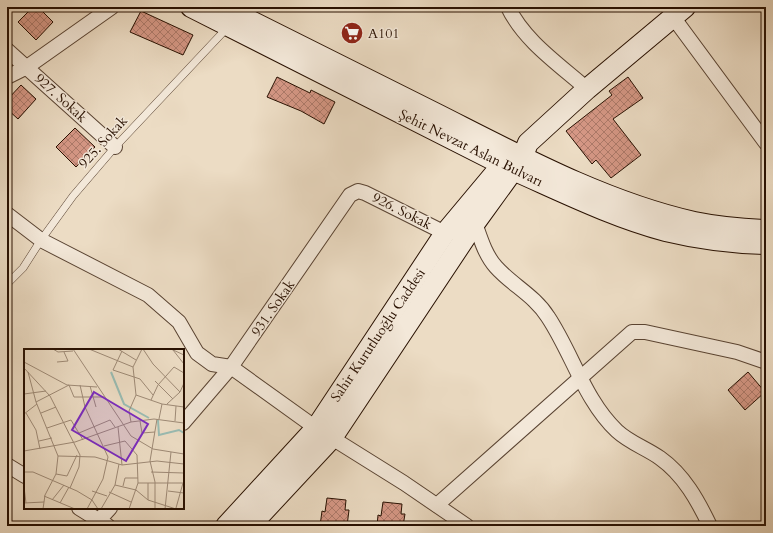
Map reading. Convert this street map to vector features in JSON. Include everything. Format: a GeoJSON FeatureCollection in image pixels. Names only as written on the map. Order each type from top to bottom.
{"type":"FeatureCollection","features":[{"type":"Feature","properties":{"kind":"main road","name":"Şehit Nevzat Aslan Bulvarı"},"geometry":{"type":"LineString","coordinates":[[191,7],[229,26],[516,158],[606,193],[657,212],[695,222],[732,228],[766,230]]}},
{"type":"Feature","properties":{"kind":"main road","name":"Şehit Nevzat Aslan Bulvarı"},"geometry":{"type":"LineString","coordinates":[[223,7],[516,158],[614,213],[665,231],[696,238],[740,243],[766,244]]}},
{"type":"Feature","properties":{"kind":"main road"},"geometry":{"type":"LineString","coordinates":[[516,158],[587,89],[679,12]]}},
{"type":"Feature","properties":{"kind":"main road","name":"Sahir Kurutluoğlu Caddesi"},"geometry":{"type":"LineString","coordinates":[[250,526],[324,433],[475,223],[516,158]]}},
{"type":"Feature","properties":{"kind":"main road","name":"Sahir Kurutluoğlu Caddesi"},"geometry":{"type":"LineString","coordinates":[[226,526],[324,433],[445,233],[516,158]]}},
{"type":"Feature","properties":{"kind":"street"},"geometry":{"type":"LineString","coordinates":[[7,77],[27,67],[112,7]]}},
{"type":"Feature","properties":{"kind":"street"},"geometry":{"type":"LineString","coordinates":[[508,7],[512,15],[532,40],[587,89]]}},
{"type":"Feature","properties":{"kind":"street"},"geometry":{"type":"LineString","coordinates":[[679,12],[766,143]]}},
{"type":"Feature","properties":{"kind":"street","name":"927. Sokak"},"geometry":{"type":"LineString","coordinates":[[7,50],[115,148]]}},
{"type":"Feature","properties":{"kind":"street","name":"926. Sokak"},"geometry":{"type":"LineString","coordinates":[[358,191],[365,192],[445,233]]}},
{"type":"Feature","properties":{"kind":"street","name":"931. Sokak"},"geometry":{"type":"LineString","coordinates":[[184,422],[231,367],[347,198],[358,191]]}},
{"type":"Feature","properties":{"kind":"street"},"geometry":{"type":"LineString","coordinates":[[7,214],[40,240],[148,295],[179,322],[197,353],[212,364],[231,367],[324,433],[437,505],[467,526]]}},
{"type":"Feature","properties":{"kind":"street"},"geometry":{"type":"LineString","coordinates":[[475,223],[484,247],[495,266],[532,299],[548,316],[602,415],[617,432],[637,446],[660,458],[678,474],[694,495],[710,526]]}},
{"type":"Feature","properties":{"kind":"street"},"geometry":{"type":"LineString","coordinates":[[437,505],[632,332],[646,332],[737,352],[766,362]]}},
{"type":"Feature","properties":{"kind":"street"},"geometry":{"type":"LineString","coordinates":[[7,465],[24,475]]}},
{"type":"Feature","properties":{"kind":"street"},"geometry":{"type":"LineString","coordinates":[[81,509],[104,523],[110,509]]}},
{"type":"Feature","properties":{"kind":"lane","name":"925. Sokak"},"geometry":{"type":"LineString","coordinates":[[7,284],[24,268],[40,240],[73,196],[115,148],[229,26]]}},
{"type":"Feature","properties":{"kind":"building"},"geometry":{"type":"Polygon","coordinates":[[[33,7],[38,7],[53,22],[36,40],[18,22],[33,7]]]}},
{"type":"Feature","properties":{"kind":"building"},"geometry":{"type":"Polygon","coordinates":[[[141,11],[193,35],[183,55],[130,32],[141,11]]]}},
{"type":"Feature","properties":{"kind":"building"},"geometry":{"type":"Polygon","coordinates":[[[277,77],[310,93],[311,90],[335,102],[324,124],[301,111],[267,97],[277,77]]]}},
{"type":"Feature","properties":{"kind":"building"},"geometry":{"type":"Polygon","coordinates":[[[628,77],[643,98],[613,119],[641,155],[611,178],[596,160],[592,164],[566,131],[612,95],[609,91],[628,77]]]}},
{"type":"Feature","properties":{"kind":"building"},"geometry":{"type":"Polygon","coordinates":[[[21,85],[36,99],[18,119],[7,109],[7,100],[21,85]]]}},
{"type":"Feature","properties":{"kind":"building"},"geometry":{"type":"Polygon","coordinates":[[[75,128],[95,147],[76,167],[56,147],[75,128]]]}},
{"type":"Feature","properties":{"kind":"building"},"geometry":{"type":"Polygon","coordinates":[[[748,372],[765,392],[745,410],[728,390],[748,372]]]}},
{"type":"Feature","properties":{"kind":"building"},"geometry":{"type":"Polygon","coordinates":[[[327,498],[346,500],[345,510],[349,510],[347,526],[320,526],[322,511],[325,512],[327,498]]]}},
{"type":"Feature","properties":{"kind":"building"},"geometry":{"type":"Polygon","coordinates":[[[383,502],[402,504],[401,514],[405,514],[403,526],[377,526],[378,515],[381,516],[383,502]]]}},
{"type":"Feature","properties":{"kind":"place","name":"A101"},"geometry":{"type":"Point","coordinates":[352,33]}}]}
